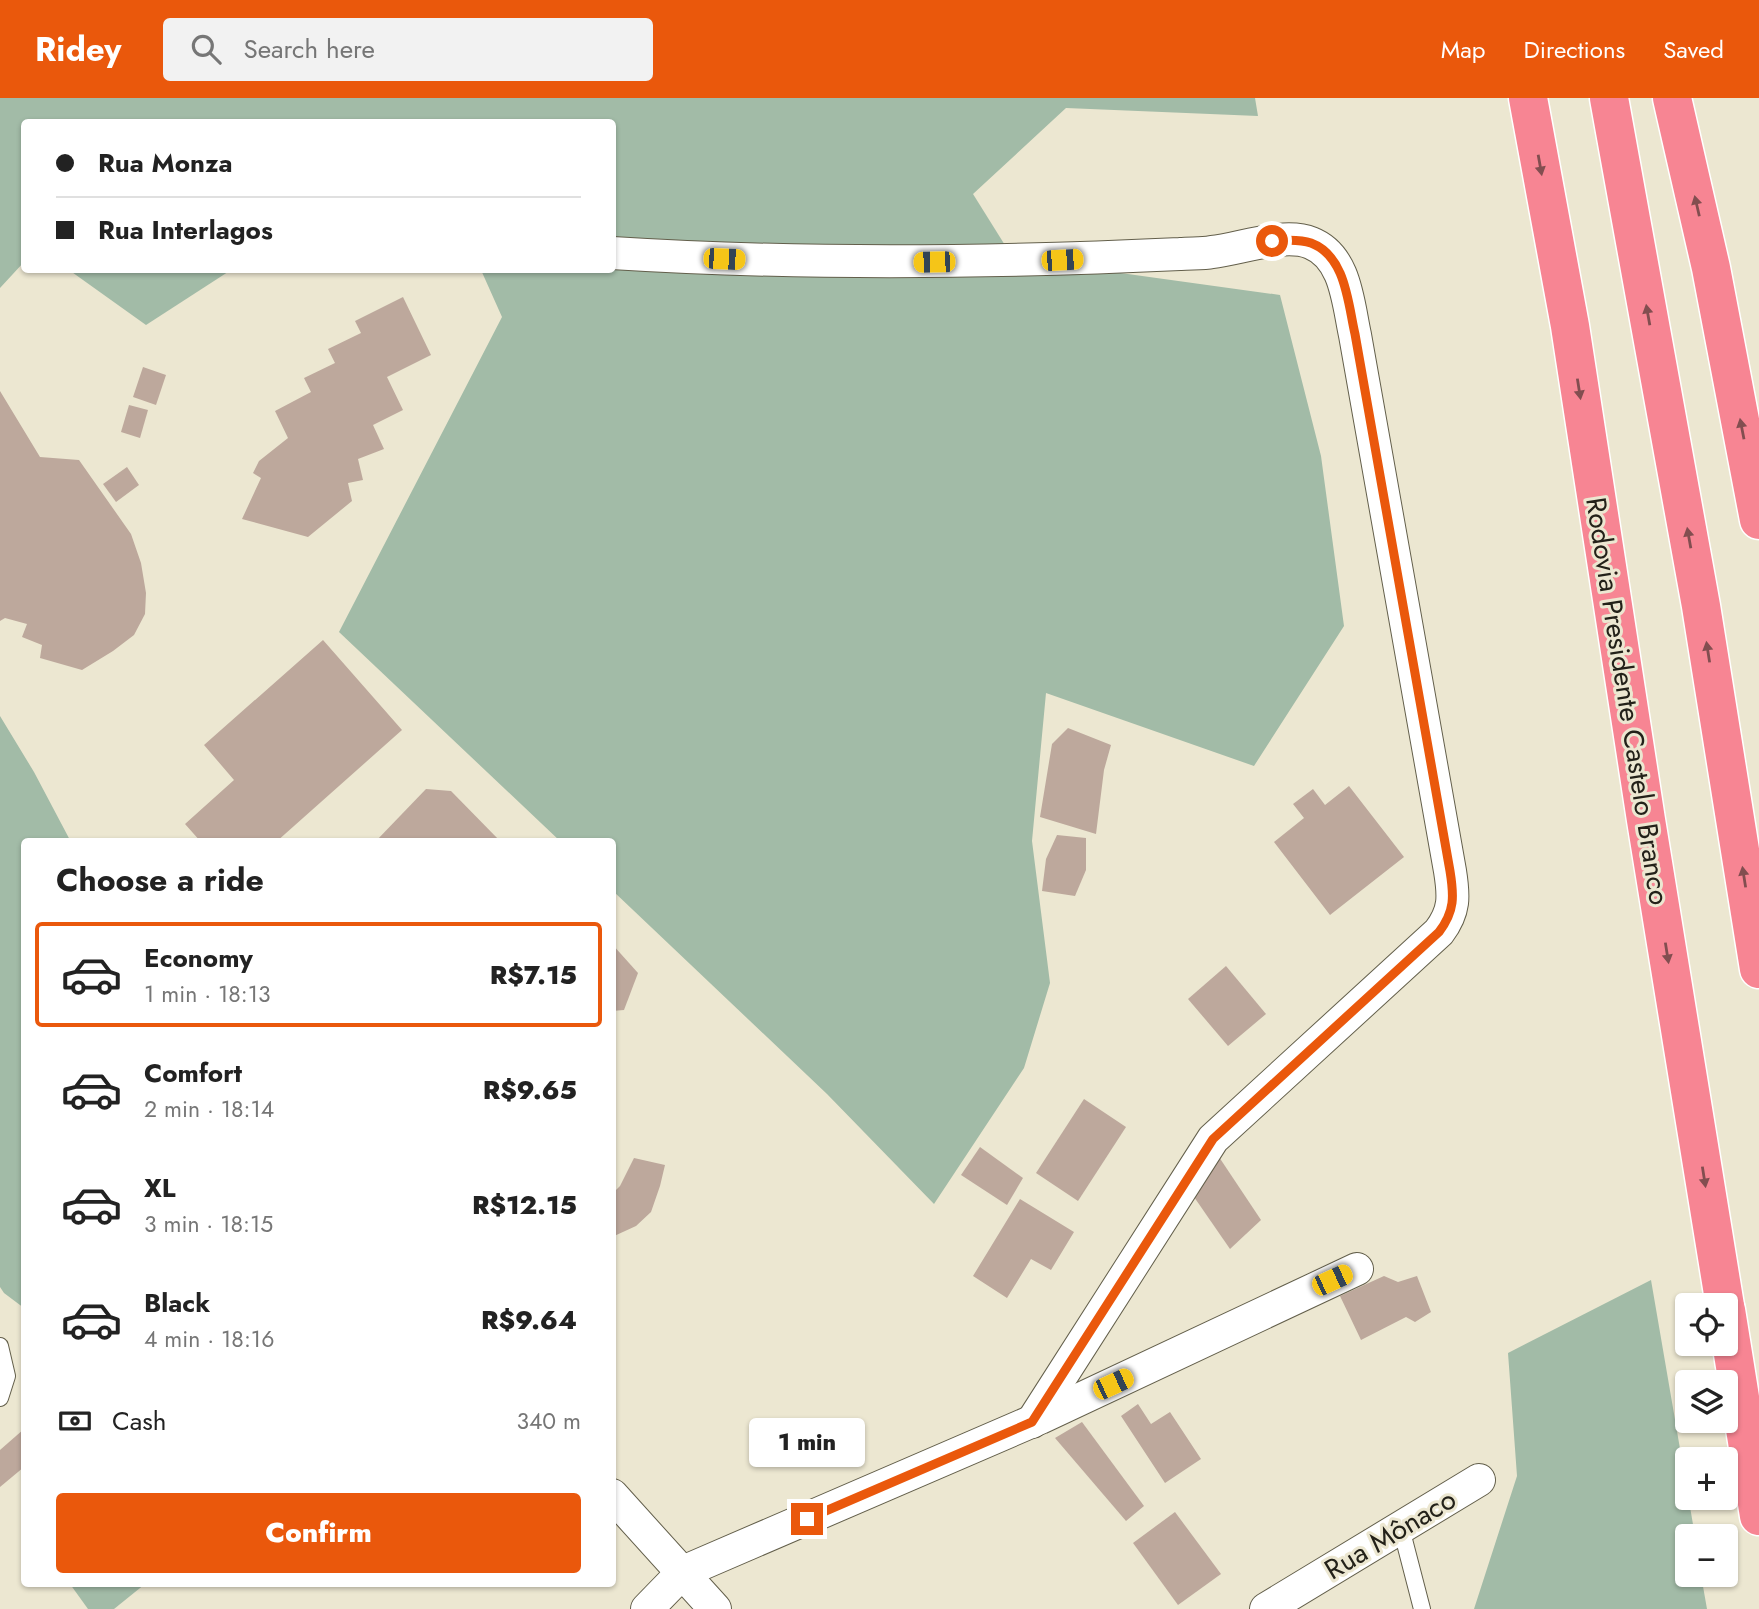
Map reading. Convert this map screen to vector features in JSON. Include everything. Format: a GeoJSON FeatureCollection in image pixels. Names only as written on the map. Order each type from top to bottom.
{"type":"FeatureCollection","features":[{"type":"Feature","properties":{"kind":"highway","name":"Rodovia Presidente Castelo Branco"},"geometry":{"type":"LineString","coordinates":[[1528,98],[1570,327],[1723,1293]]}},
{"type":"Feature","properties":{"kind":"highway"},"geometry":{"type":"LineString","coordinates":[[1609,98],[1701,606],[1759,969]]}},
{"type":"Feature","properties":{"kind":"highway"},"geometry":{"type":"LineString","coordinates":[[1672,98],[1710,268],[1759,520]]}},
{"type":"Feature","properties":{"kind":"highway","name":"Rodovia Presidente Castelo Branco"},"geometry":{"type":"LineString","coordinates":[[1733,1356],[1759,1516]]}},
{"type":"Feature","properties":{"kind":"street"},"geometry":{"type":"LineString","coordinates":[[616,253],[832,263],[1062,260],[1211,252],[1283,240],[1308,241],[1319,246],[1341,272],[1355,334],[1450,871],[1453,895],[1450,917],[1439,932],[1213,1139],[1032,1422]]}},
{"type":"Feature","properties":{"kind":"street"},"geometry":{"type":"LineString","coordinates":[[647,1609],[683,1572],[1032,1422],[1357,1269]]}},
{"type":"Feature","properties":{"kind":"street","name":"Rua Mônaco"},"geometry":{"type":"LineString","coordinates":[[1266,1609],[1479,1480]]}},
{"type":"Feature","properties":{"kind":"street"},"geometry":{"type":"LineString","coordinates":[[616,1499],[715,1609]]}},
{"type":"Feature","properties":{"kind":"lane"},"geometry":{"type":"LineString","coordinates":[[0,1346],[7,1377],[0,1398]]}},
{"type":"Feature","properties":{"kind":"lane"},"geometry":{"type":"LineString","coordinates":[[1401,1528],[1422,1609]]}},
{"type":"Feature","properties":{"kind":"green space"},"geometry":{"type":"Polygon","coordinates":[[[0,98],[1255,98],[1258,116],[1066,108],[973,194],[1013,258],[1280,295],[1321,456],[1344,626],[1254,766],[1046,693],[1032,841],[1050,983],[1024,1068],[934,1204],[827,1094],[616,894],[616,838],[557,838],[339,632],[502,317],[482,273],[616,273],[616,119],[21,119],[21,265],[0,288],[0,98]]]}},
{"type":"Feature","properties":{"kind":"green space"},"geometry":{"type":"Polygon","coordinates":[[[73,273],[226,273],[146,325],[73,273]]]}},
{"type":"Feature","properties":{"kind":"green space"},"geometry":{"type":"Polygon","coordinates":[[[0,716],[69,838],[21,838],[21,1306],[0,1287],[0,716]]]}},
{"type":"Feature","properties":{"kind":"green space"},"geometry":{"type":"Polygon","coordinates":[[[1651,1280],[1675,1433],[1677,1433],[1680,1447],[1675,1447],[1675,1510],[1691,1510],[1693,1524],[1675,1524],[1675,1587],[1703,1587],[1707,1609],[1474,1609],[1517,1476],[1508,1353],[1651,1280]]]}},
{"type":"Feature","properties":{"kind":"green space"},"geometry":{"type":"Polygon","coordinates":[[[72,1587],[141,1587],[114,1609],[88,1609],[72,1587]]]}},
{"type":"Feature","properties":{"kind":"building"},"geometry":{"type":"Polygon","coordinates":[[[403,297],[431,355],[387,377],[403,410],[373,425],[384,449],[358,459],[363,480],[348,483],[352,501],[308,537],[242,519],[261,478],[253,473],[259,461],[288,438],[275,411],[311,392],[304,378],[335,363],[328,349],[361,333],[355,321],[403,297]]]}},
{"type":"Feature","properties":{"kind":"building"},"geometry":{"type":"Polygon","coordinates":[[[143,367],[166,375],[156,405],[133,397],[143,367]]]}},
{"type":"Feature","properties":{"kind":"building"},"geometry":{"type":"Polygon","coordinates":[[[0,391],[40,457],[79,460],[131,534],[141,563],[146,593],[145,614],[134,635],[82,670],[40,658],[42,645],[22,637],[27,624],[5,618],[0,621],[0,391]]]}},
{"type":"Feature","properties":{"kind":"building"},"geometry":{"type":"Polygon","coordinates":[[[129,405],[148,410],[140,438],[121,432],[129,405]]]}},
{"type":"Feature","properties":{"kind":"building"},"geometry":{"type":"Polygon","coordinates":[[[127,467],[139,485],[116,502],[103,484],[127,467]]]}},
{"type":"Feature","properties":{"kind":"building"},"geometry":{"type":"Polygon","coordinates":[[[323,640],[402,730],[280,838],[197,838],[185,824],[234,780],[204,745],[323,640]]]}},
{"type":"Feature","properties":{"kind":"building"},"geometry":{"type":"Polygon","coordinates":[[[1068,728],[1111,745],[1104,770],[1096,834],[1040,817],[1052,744],[1068,728]]]}},
{"type":"Feature","properties":{"kind":"building"},"geometry":{"type":"Polygon","coordinates":[[[1349,786],[1404,857],[1330,915],[1274,842],[1304,818],[1293,804],[1313,789],[1325,805],[1349,786]]]}},
{"type":"Feature","properties":{"kind":"building"},"geometry":{"type":"Polygon","coordinates":[[[426,789],[451,791],[497,838],[379,838],[426,789]]]}},
{"type":"Feature","properties":{"kind":"building"},"geometry":{"type":"Polygon","coordinates":[[[1057,835],[1086,838],[1086,870],[1075,896],[1042,891],[1046,859],[1057,835]]]}},
{"type":"Feature","properties":{"kind":"building"},"geometry":{"type":"Polygon","coordinates":[[[616,948],[638,973],[624,1010],[616,1011],[616,948]]]}},
{"type":"Feature","properties":{"kind":"building"},"geometry":{"type":"Polygon","coordinates":[[[1226,966],[1266,1014],[1228,1046],[1188,999],[1226,966]]]}},
{"type":"Feature","properties":{"kind":"building"},"geometry":{"type":"Polygon","coordinates":[[[1084,1099],[1126,1127],[1078,1201],[1036,1173],[1084,1099]]]}},
{"type":"Feature","properties":{"kind":"building"},"geometry":{"type":"Polygon","coordinates":[[[980,1147],[1023,1178],[1007,1205],[961,1175],[980,1147]]]}},
{"type":"Feature","properties":{"kind":"building"},"geometry":{"type":"Polygon","coordinates":[[[1217,1154],[1261,1220],[1230,1249],[1192,1194],[1217,1154]]]}},
{"type":"Feature","properties":{"kind":"building"},"geometry":{"type":"Polygon","coordinates":[[[634,1158],[665,1165],[651,1212],[636,1226],[616,1235],[616,1190],[634,1158]]]}},
{"type":"Feature","properties":{"kind":"building"},"geometry":{"type":"Polygon","coordinates":[[[1020,1199],[1074,1232],[1051,1270],[1031,1259],[1007,1298],[973,1276],[1020,1199]]]}},
{"type":"Feature","properties":{"kind":"building"},"geometry":{"type":"Polygon","coordinates":[[[1384,1276],[1398,1282],[1417,1276],[1431,1312],[1415,1322],[1406,1317],[1361,1340],[1340,1296],[1384,1276]]]}},
{"type":"Feature","properties":{"kind":"building"},"geometry":{"type":"Polygon","coordinates":[[[1138,1404],[1151,1424],[1170,1412],[1201,1459],[1165,1483],[1121,1416],[1138,1404]]]}},
{"type":"Feature","properties":{"kind":"building"},"geometry":{"type":"Polygon","coordinates":[[[1082,1422],[1144,1506],[1126,1521],[1055,1438],[1082,1422]]]}},
{"type":"Feature","properties":{"kind":"building"},"geometry":{"type":"Polygon","coordinates":[[[21,1432],[21,1470],[0,1487],[0,1450],[21,1432]]]}},
{"type":"Feature","properties":{"kind":"building"},"geometry":{"type":"Polygon","coordinates":[[[1175,1512],[1221,1574],[1178,1605],[1133,1543],[1175,1512]]]}},
{"type":"Feature","properties":{"kind":"route"},"geometry":{"type":"LineString","coordinates":[[807,1519],[1032,1422],[1213,1139],[1439,932],[1450,917],[1453,895],[1450,871],[1355,334],[1341,272],[1319,246],[1308,241],[1272,241]]}}]}
